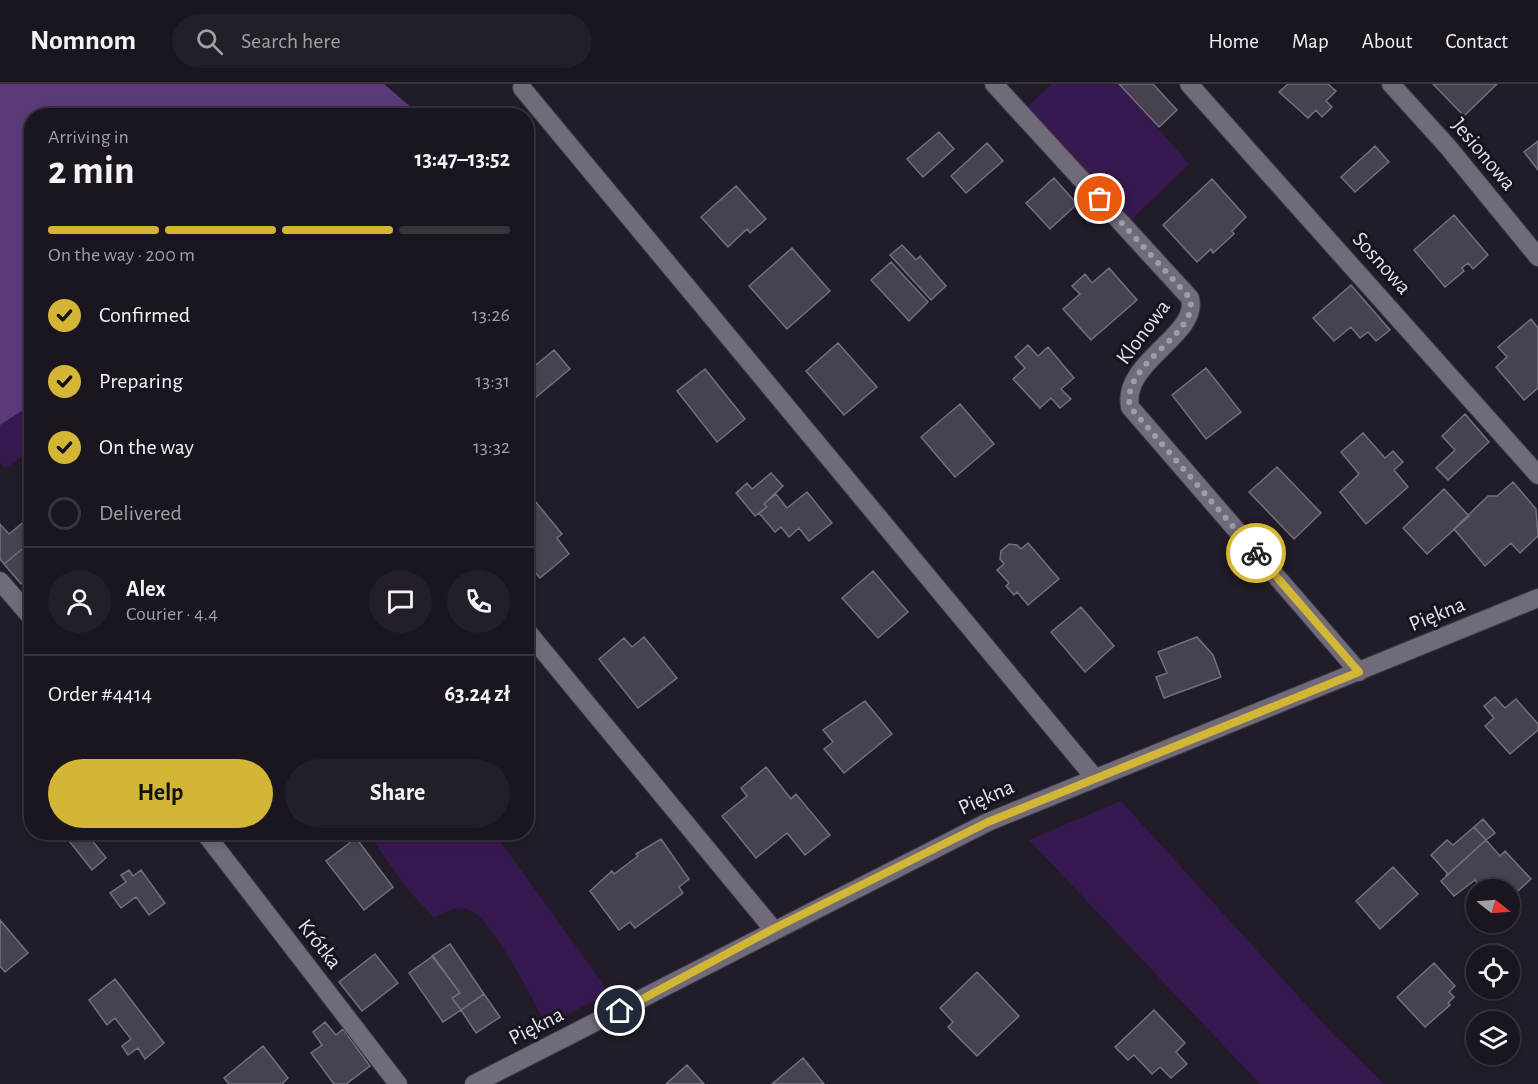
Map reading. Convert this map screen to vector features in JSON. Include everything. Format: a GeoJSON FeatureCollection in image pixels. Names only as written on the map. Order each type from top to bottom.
{"type":"FeatureCollection","features":[{"type":"Feature","properties":{"kind":"street","name":"Klonowa"},"geometry":{"type":"LineString","coordinates":[[994,84],[1190,298],[1192,305],[1184,322],[1142,369],[1130,393],[1130,407],[1359,672]]}},
{"type":"Feature","properties":{"kind":"street","name":"Sosnowa"},"geometry":{"type":"LineString","coordinates":[[1189,84],[1538,475]]}},
{"type":"Feature","properties":{"kind":"street","name":"Jesionowa"},"geometry":{"type":"LineString","coordinates":[[1391,84],[1448,147],[1538,257]]}},
{"type":"Feature","properties":{"kind":"street"},"geometry":{"type":"LineString","coordinates":[[522,88],[1094,777]]}},
{"type":"Feature","properties":{"kind":"street"},"geometry":{"type":"LineString","coordinates":[[0,581],[24,609]]}},
{"type":"Feature","properties":{"kind":"street","name":"Piękna"},"geometry":{"type":"LineString","coordinates":[[474,1084],[638,1002],[773,929],[988,822],[1538,598]]}},
{"type":"Feature","properties":{"kind":"street"},"geometry":{"type":"LineString","coordinates":[[534,640],[773,929]]}},
{"type":"Feature","properties":{"kind":"street","name":"Krótka"},"geometry":{"type":"LineString","coordinates":[[210,840],[398,1084]]}},
{"type":"Feature","properties":{"kind":"shaded area"},"geometry":{"type":"Polygon","coordinates":[[[0,84],[384,84],[412,108],[24,108],[24,410],[0,425],[0,84]]]}},
{"type":"Feature","properties":{"kind":"shaded area"},"geometry":{"type":"Polygon","coordinates":[[[1052,84],[1119,84],[1189,164],[1131,220],[1027,107],[1052,84]]]}},
{"type":"Feature","properties":{"kind":"shaded area"},"geometry":{"type":"Polygon","coordinates":[[[24,410],[24,456],[5,468],[0,462],[0,425],[24,410]]]}},
{"type":"Feature","properties":{"kind":"shaded area"},"geometry":{"type":"Polygon","coordinates":[[[1121,801],[1330,1031],[1384,1084],[1260,1084],[1029,840],[1121,801]]]}},
{"type":"Feature","properties":{"kind":"shaded area"},"geometry":{"type":"Polygon","coordinates":[[[373,840],[499,840],[601,981],[607,995],[546,1024],[500,943],[479,916],[460,908],[434,917],[408,890],[373,840]]]}},
{"type":"Feature","properties":{"kind":"building"},"geometry":{"type":"Polygon","coordinates":[[[1119,84],[1153,84],[1177,110],[1159,127],[1119,84]]]}},
{"type":"Feature","properties":{"kind":"building"},"geometry":{"type":"Polygon","coordinates":[[[1288,84],[1328,84],[1336,91],[1326,101],[1332,107],[1322,117],[1316,110],[1308,118],[1279,92],[1288,84]]]}},
{"type":"Feature","properties":{"kind":"building"},"geometry":{"type":"Polygon","coordinates":[[[1433,84],[1497,84],[1464,116],[1433,84]]]}},
{"type":"Feature","properties":{"kind":"building"},"geometry":{"type":"Polygon","coordinates":[[[939,132],[954,149],[923,177],[907,159],[939,132]]]}},
{"type":"Feature","properties":{"kind":"building"},"geometry":{"type":"Polygon","coordinates":[[[1538,141],[1538,170],[1524,152],[1538,141]]]}},
{"type":"Feature","properties":{"kind":"building"},"geometry":{"type":"Polygon","coordinates":[[[987,143],[1003,161],[966,193],[951,176],[987,143]]]}},
{"type":"Feature","properties":{"kind":"building"},"geometry":{"type":"Polygon","coordinates":[[[1375,146],[1389,162],[1355,192],[1341,177],[1375,146]]]}},
{"type":"Feature","properties":{"kind":"building"},"geometry":{"type":"Polygon","coordinates":[[[1054,178],[1077,204],[1050,229],[1026,203],[1054,178]]]}},
{"type":"Feature","properties":{"kind":"building"},"geometry":{"type":"Polygon","coordinates":[[[1212,179],[1246,217],[1232,231],[1234,234],[1213,253],[1211,249],[1197,262],[1163,225],[1212,179]]]}},
{"type":"Feature","properties":{"kind":"building"},"geometry":{"type":"Polygon","coordinates":[[[736,186],[766,219],[750,233],[747,229],[728,247],[701,217],[736,186]]]}},
{"type":"Feature","properties":{"kind":"building"},"geometry":{"type":"Polygon","coordinates":[[[1454,215],[1488,255],[1473,269],[1468,263],[1462,268],[1464,271],[1445,287],[1414,250],[1454,215]]]}},
{"type":"Feature","properties":{"kind":"building"},"geometry":{"type":"Polygon","coordinates":[[[902,245],[916,260],[920,256],[946,286],[931,300],[890,255],[902,245]]]}},
{"type":"Feature","properties":{"kind":"building"},"geometry":{"type":"Polygon","coordinates":[[[792,248],[830,291],[787,329],[749,286],[792,248]]]}},
{"type":"Feature","properties":{"kind":"building"},"geometry":{"type":"Polygon","coordinates":[[[891,262],[928,302],[909,321],[871,280],[891,262]]]}},
{"type":"Feature","properties":{"kind":"building"},"geometry":{"type":"Polygon","coordinates":[[[1109,268],[1137,300],[1091,340],[1063,309],[1080,294],[1072,286],[1085,274],[1092,283],[1109,268]]]}},
{"type":"Feature","properties":{"kind":"building"},"geometry":{"type":"Polygon","coordinates":[[[1351,285],[1390,330],[1376,341],[1368,332],[1360,338],[1351,327],[1334,341],[1313,318],[1351,285]]]}},
{"type":"Feature","properties":{"kind":"building"},"geometry":{"type":"Polygon","coordinates":[[[1531,319],[1538,328],[1538,388],[1524,400],[1496,367],[1507,357],[1498,347],[1531,319]]]}},
{"type":"Feature","properties":{"kind":"building"},"geometry":{"type":"Polygon","coordinates":[[[838,343],[877,387],[844,415],[806,371],[838,343]]]}},
{"type":"Feature","properties":{"kind":"building"},"geometry":{"type":"Polygon","coordinates":[[[1028,345],[1038,356],[1048,347],[1074,378],[1061,389],[1071,399],[1060,408],[1051,398],[1040,408],[1013,379],[1025,368],[1015,357],[1028,345]]]}},
{"type":"Feature","properties":{"kind":"building"},"geometry":{"type":"Polygon","coordinates":[[[554,350],[570,369],[535,398],[534,367],[554,350]]]}},
{"type":"Feature","properties":{"kind":"building"},"geometry":{"type":"Polygon","coordinates":[[[1206,368],[1241,412],[1206,439],[1172,395],[1206,368]]]}},
{"type":"Feature","properties":{"kind":"building"},"geometry":{"type":"Polygon","coordinates":[[[705,369],[745,419],[717,442],[677,391],[705,369]]]}},
{"type":"Feature","properties":{"kind":"building"},"geometry":{"type":"Polygon","coordinates":[[[960,404],[994,444],[955,477],[921,437],[960,404]]]}},
{"type":"Feature","properties":{"kind":"building"},"geometry":{"type":"Polygon","coordinates":[[[1465,414],[1489,442],[1448,480],[1436,468],[1455,450],[1442,436],[1465,414]]]}},
{"type":"Feature","properties":{"kind":"building"},"geometry":{"type":"Polygon","coordinates":[[[1363,433],[1385,458],[1393,451],[1403,462],[1394,470],[1408,487],[1366,524],[1340,492],[1359,474],[1341,452],[1363,433]]]}},
{"type":"Feature","properties":{"kind":"building"},"geometry":{"type":"Polygon","coordinates":[[[1277,467],[1321,513],[1294,539],[1249,492],[1277,467]]]}},
{"type":"Feature","properties":{"kind":"building"},"geometry":{"type":"Polygon","coordinates":[[[771,473],[783,486],[764,504],[767,507],[755,516],[736,493],[747,483],[752,489],[771,473]]]}},
{"type":"Feature","properties":{"kind":"building"},"geometry":{"type":"Polygon","coordinates":[[[1513,482],[1536,509],[1538,536],[1520,553],[1511,543],[1485,566],[1454,529],[1488,496],[1497,496],[1513,482]]]}},
{"type":"Feature","properties":{"kind":"building"},"geometry":{"type":"Polygon","coordinates":[[[1444,489],[1469,516],[1427,554],[1403,528],[1444,489]]]}},
{"type":"Feature","properties":{"kind":"building"},"geometry":{"type":"Polygon","coordinates":[[[807,492],[832,523],[809,541],[799,528],[789,537],[781,527],[775,532],[759,513],[767,507],[764,504],[776,494],[787,508],[807,492]]]}},
{"type":"Feature","properties":{"kind":"building"},"geometry":{"type":"Polygon","coordinates":[[[534,500],[562,534],[557,538],[569,554],[540,578],[534,571],[534,500]]]}},
{"type":"Feature","properties":{"kind":"building"},"geometry":{"type":"Polygon","coordinates":[[[24,522],[24,548],[4,564],[0,559],[0,524],[9,534],[24,522]]]}},
{"type":"Feature","properties":{"kind":"building"},"geometry":{"type":"Polygon","coordinates":[[[1028,543],[1059,579],[1028,605],[1017,592],[1014,595],[1006,586],[1009,583],[997,570],[1004,564],[1000,559],[1001,551],[1009,544],[1017,545],[1021,549],[1028,543]]]}},
{"type":"Feature","properties":{"kind":"building"},"geometry":{"type":"Polygon","coordinates":[[[24,548],[24,582],[21,584],[4,564],[24,548]]]}},
{"type":"Feature","properties":{"kind":"building"},"geometry":{"type":"Polygon","coordinates":[[[873,571],[908,612],[878,638],[842,598],[873,571]]]}},
{"type":"Feature","properties":{"kind":"building"},"geometry":{"type":"Polygon","coordinates":[[[1081,607],[1114,646],[1085,672],[1051,632],[1081,607]]]}},
{"type":"Feature","properties":{"kind":"building"},"geometry":{"type":"Polygon","coordinates":[[[644,637],[677,678],[638,708],[599,659],[624,638],[632,647],[644,637]]]}},
{"type":"Feature","properties":{"kind":"building"},"geometry":{"type":"Polygon","coordinates":[[[1197,637],[1213,655],[1221,677],[1164,698],[1156,677],[1167,673],[1158,652],[1197,637]]]}},
{"type":"Feature","properties":{"kind":"building"},"geometry":{"type":"Polygon","coordinates":[[[1495,697],[1505,708],[1516,699],[1538,724],[1538,730],[1510,754],[1485,726],[1494,718],[1484,706],[1495,697]]]}},
{"type":"Feature","properties":{"kind":"building"},"geometry":{"type":"Polygon","coordinates":[[[865,701],[892,734],[844,773],[824,749],[833,742],[823,730],[865,701]]]}},
{"type":"Feature","properties":{"kind":"building"},"geometry":{"type":"Polygon","coordinates":[[[766,767],[791,799],[796,794],[830,835],[805,855],[787,833],[756,858],[722,816],[747,796],[741,788],[766,767]]]}},
{"type":"Feature","properties":{"kind":"building"},"geometry":{"type":"Polygon","coordinates":[[[1483,819],[1495,833],[1486,840],[1474,827],[1483,819]]]}},
{"type":"Feature","properties":{"kind":"building"},"geometry":{"type":"Polygon","coordinates":[[[1474,827],[1486,840],[1446,876],[1447,873],[1431,855],[1447,840],[1453,845],[1474,827]]]}},
{"type":"Feature","properties":{"kind":"building"},"geometry":{"type":"Polygon","coordinates":[[[661,839],[689,879],[679,887],[683,893],[635,928],[630,922],[619,930],[590,891],[612,871],[614,874],[638,856],[636,854],[661,839]]]}},
{"type":"Feature","properties":{"kind":"building"},"geometry":{"type":"Polygon","coordinates":[[[68,840],[92,840],[106,858],[92,870],[68,840]]]}},
{"type":"Feature","properties":{"kind":"building"},"geometry":{"type":"Polygon","coordinates":[[[353,840],[358,840],[393,887],[364,910],[326,861],[353,840]]]}},
{"type":"Feature","properties":{"kind":"building"},"geometry":{"type":"Polygon","coordinates":[[[1486,840],[1500,856],[1505,851],[1531,879],[1520,889],[1520,879],[1466,879],[1466,887],[1454,896],[1441,881],[1486,840]]]}},
{"type":"Feature","properties":{"kind":"building"},"geometry":{"type":"Polygon","coordinates":[[[1393,867],[1418,894],[1380,929],[1356,901],[1393,867]]]}},
{"type":"Feature","properties":{"kind":"building"},"geometry":{"type":"Polygon","coordinates":[[[129,870],[133,876],[141,870],[165,903],[149,915],[136,897],[121,908],[110,893],[126,882],[121,875],[129,870]]]}},
{"type":"Feature","properties":{"kind":"building"},"geometry":{"type":"Polygon","coordinates":[[[0,920],[28,953],[5,972],[0,966],[0,920]]]}},
{"type":"Feature","properties":{"kind":"building"},"geometry":{"type":"Polygon","coordinates":[[[450,944],[484,994],[461,1010],[452,998],[460,993],[432,956],[450,944]]]}},
{"type":"Feature","properties":{"kind":"building"},"geometry":{"type":"Polygon","coordinates":[[[375,954],[398,983],[362,1011],[339,982],[375,954]]]}},
{"type":"Feature","properties":{"kind":"building"},"geometry":{"type":"Polygon","coordinates":[[[433,956],[460,993],[452,998],[461,1010],[443,1022],[409,973],[433,956]]]}},
{"type":"Feature","properties":{"kind":"building"},"geometry":{"type":"Polygon","coordinates":[[[1434,963],[1455,986],[1449,992],[1454,997],[1448,1003],[1450,1005],[1425,1027],[1397,997],[1434,963]]]}},
{"type":"Feature","properties":{"kind":"building"},"geometry":{"type":"Polygon","coordinates":[[[977,972],[1019,1016],[977,1056],[948,1027],[953,1022],[940,1008],[977,972]]]}},
{"type":"Feature","properties":{"kind":"building"},"geometry":{"type":"Polygon","coordinates":[[[115,979],[164,1043],[145,1059],[138,1048],[128,1055],[122,1046],[131,1039],[115,1018],[107,1025],[89,1000],[115,979]]]}},
{"type":"Feature","properties":{"kind":"building"},"geometry":{"type":"Polygon","coordinates":[[[484,994],[500,1017],[476,1033],[461,1010],[484,994]]]}},
{"type":"Feature","properties":{"kind":"building"},"geometry":{"type":"Polygon","coordinates":[[[1154,1010],[1185,1043],[1176,1052],[1187,1064],[1171,1078],[1160,1067],[1152,1074],[1134,1055],[1128,1060],[1115,1047],[1154,1010]]]}},
{"type":"Feature","properties":{"kind":"building"},"geometry":{"type":"Polygon","coordinates":[[[325,1022],[336,1035],[343,1029],[370,1066],[346,1084],[334,1084],[311,1053],[322,1045],[313,1032],[325,1022]]]}},
{"type":"Feature","properties":{"kind":"building"},"geometry":{"type":"Polygon","coordinates":[[[263,1046],[288,1078],[282,1084],[229,1084],[224,1078],[263,1046]]]}},
{"type":"Feature","properties":{"kind":"building"},"geometry":{"type":"Polygon","coordinates":[[[803,1058],[824,1084],[772,1084],[803,1058]]]}},
{"type":"Feature","properties":{"kind":"building"},"geometry":{"type":"Polygon","coordinates":[[[687,1065],[704,1084],[666,1084],[687,1065]]]}},
{"type":"Feature","properties":{"kind":"way so far"},"geometry":{"type":"LineString","coordinates":[[1100,199],[1190,298],[1192,305],[1190,314],[1184,322],[1142,369],[1128,399],[1130,407],[1256,553]]}},
{"type":"Feature","properties":{"kind":"route"},"geometry":{"type":"LineString","coordinates":[[620,1011],[773,929],[988,822],[1094,777],[1359,672],[1256,553]]}}]}
